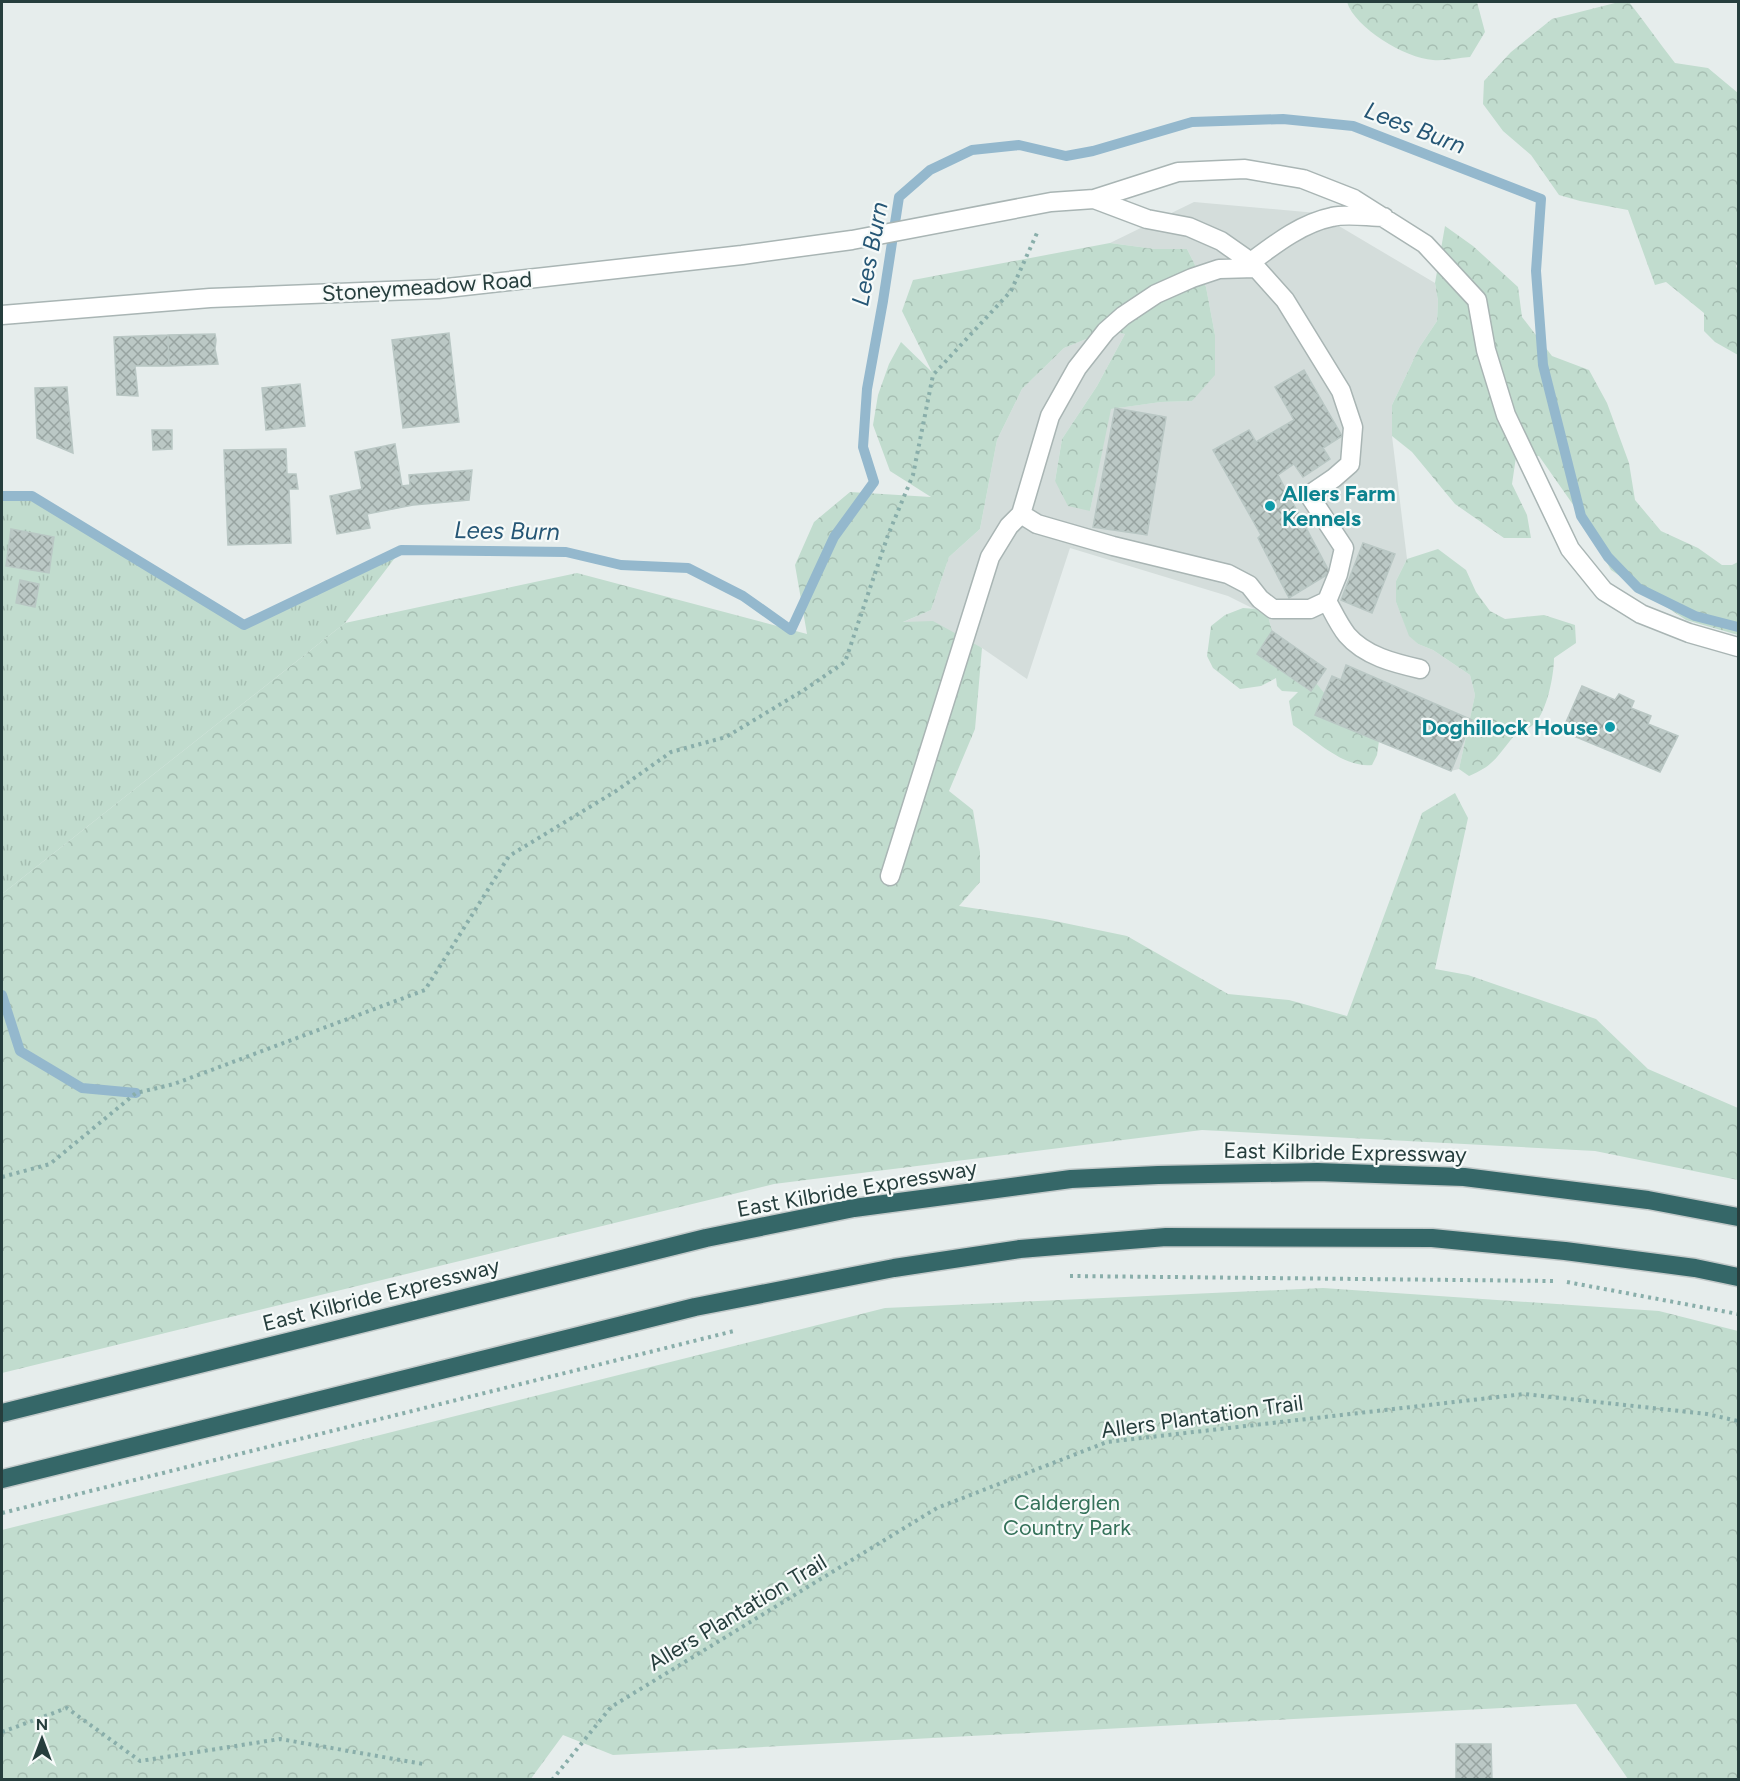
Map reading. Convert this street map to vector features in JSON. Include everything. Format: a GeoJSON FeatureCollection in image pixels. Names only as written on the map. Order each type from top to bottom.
{"type":"FeatureCollection","features":[{"type":"Feature","properties":{"kind":"highway","name":"East Kilbride Expressway"},"geometry":{"type":"LineString","coordinates":[[2,1413],[706,1238],[854,1208],[1071,1179],[1317,1172],[1464,1177],[1648,1200],[1738,1217]]}},
{"type":"Feature","properties":{"kind":"highway"},"geometry":{"type":"LineString","coordinates":[[2,1479],[695,1307],[894,1268],[1020,1249],[1166,1237],[1432,1238],[1565,1251],[1695,1268],[1738,1278]]}},
{"type":"Feature","properties":{"kind":"street"},"geometry":{"type":"LineString","coordinates":[[1051,202],[1094,199],[1178,172],[1245,169],[1303,179],[1354,199],[1385,217],[1425,244],[1477,300],[1486,350],[1506,415],[1570,549],[1604,591],[1641,614],[1689,633],[1738,647]]}},
{"type":"Feature","properties":{"kind":"street"},"geometry":{"type":"LineString","coordinates":[[1021,514],[1037,524],[1113,546],[1228,574],[1249,585],[1260,600],[1273,609],[1310,609],[1327,601],[1338,574],[1344,548],[1309,495],[1350,464],[1353,426],[1341,391],[1286,300],[1253,265],[1221,241],[1189,227],[1147,219],[1094,199]]}},
{"type":"Feature","properties":{"kind":"street","name":"Stoneymeadow Road"},"geometry":{"type":"LineString","coordinates":[[2,315],[210,298],[438,289],[742,255],[852,240],[1051,202]]}},
{"type":"Feature","properties":{"kind":"street"},"geometry":{"type":"LineString","coordinates":[[890,876],[990,557],[1009,525],[1021,514],[1050,416],[1077,368],[1106,331],[1123,316],[1156,294],[1219,269],[1253,265],[1275,244],[1333,216],[1385,217]]}},
{"type":"Feature","properties":{"kind":"street"},"geometry":{"type":"LineString","coordinates":[[1327,601],[1347,636],[1367,651],[1386,661],[1420,669]]}},
{"type":"Feature","properties":{"kind":"path"},"geometry":{"type":"LineString","coordinates":[[2,1178],[50,1164],[136,1093],[174,1084],[425,990],[509,856],[616,791],[671,752],[726,737],[804,690],[845,662],[888,535],[913,475],[933,375],[1011,291],[1051,202]]}},
{"type":"Feature","properties":{"kind":"path"},"geometry":{"type":"LineString","coordinates":[[1063,1276],[1560,1281],[1738,1314]]}},
{"type":"Feature","properties":{"kind":"path"},"geometry":{"type":"LineString","coordinates":[[2,1513],[739,1330]]}},
{"type":"Feature","properties":{"kind":"path","name":"Allers Plantation Trail"},"geometry":{"type":"LineString","coordinates":[[552,1779],[611,1707],[937,1508],[1107,1442],[1524,1394],[1707,1414],[1738,1421]]}},
{"type":"Feature","properties":{"kind":"path"},"geometry":{"type":"LineString","coordinates":[[2,1732],[67,1708],[140,1761],[280,1739],[423,1764]]}},
{"type":"Feature","properties":{"kind":"shaded area"},"geometry":{"type":"Polygon","coordinates":[[[1194,202],[1317,213],[1435,283],[1438,301],[1437,321],[1419,348],[1392,405],[1392,436],[1407,559],[1396,581],[1396,602],[1410,636],[1418,644],[1433,650],[1470,675],[1475,695],[1459,769],[1451,771],[1315,715],[1311,691],[1257,654],[1272,631],[1268,616],[1228,596],[1070,548],[1027,679],[982,648],[901,623],[931,610],[949,557],[980,529],[997,440],[1022,389],[1064,348],[1106,331],[1125,334],[1097,386],[1062,439],[1055,481],[1090,511],[1110,409],[1161,402],[1192,401],[1215,335],[1206,287],[1187,249],[1155,249],[1110,243],[1194,202]]]}},
{"type":"Feature","properties":{"kind":"green space"},"geometry":{"type":"Polygon","coordinates":[[[1347,2],[1477,2],[1485,32],[1470,57],[1447,60],[1422,58],[1382,40],[1360,22],[1347,2]]]}},
{"type":"Feature","properties":{"kind":"green space"},"geometry":{"type":"Polygon","coordinates":[[[1619,2],[1629,2],[1675,63],[1708,68],[1738,93],[1738,262],[1736,266],[1738,271],[1738,355],[1715,342],[1704,331],[1704,313],[1666,282],[1655,285],[1628,210],[1559,195],[1531,155],[1503,131],[1483,104],[1484,81],[1511,52],[1552,19],[1619,2]]]}},
{"type":"Feature","properties":{"kind":"green space"},"geometry":{"type":"Polygon","coordinates":[[[1445,226],[1473,246],[1518,287],[1522,317],[1552,356],[1589,370],[1607,403],[1629,463],[1635,500],[1661,531],[1698,548],[1722,565],[1732,565],[1738,562],[1738,635],[1686,620],[1611,570],[1581,516],[1539,456],[1516,457],[1512,484],[1527,515],[1531,538],[1504,538],[1455,504],[1412,452],[1392,436],[1392,405],[1419,348],[1437,321],[1438,301],[1435,283],[1445,226]]]}},
{"type":"Feature","properties":{"kind":"green space"},"geometry":{"type":"Polygon","coordinates":[[[1110,243],[1155,249],[1187,249],[1206,287],[1215,335],[1215,375],[1192,401],[1161,402],[1111,409],[1090,511],[1068,506],[1055,481],[1062,439],[1097,386],[1125,334],[1106,331],[1064,348],[1022,389],[997,440],[980,529],[949,557],[931,610],[903,622],[933,621],[982,648],[975,729],[949,791],[973,810],[980,852],[980,882],[959,906],[1045,919],[1127,936],[1228,994],[1289,1000],[1347,1016],[1422,813],[1455,793],[1468,818],[1435,969],[1468,975],[1596,1019],[1648,1069],[1738,1108],[1738,1180],[1595,1151],[1202,1130],[774,1184],[2,1373],[2,894],[345,623],[577,573],[807,634],[795,565],[814,522],[850,492],[931,497],[890,471],[873,425],[878,395],[889,364],[901,342],[932,372],[902,311],[913,280],[1110,243]]]}},
{"type":"Feature","properties":{"kind":"green space"},"geometry":{"type":"Polygon","coordinates":[[[2,496],[32,496],[244,625],[401,550],[345,623],[2,894],[2,496]]]}},
{"type":"Feature","properties":{"kind":"green space"},"geometry":{"type":"Polygon","coordinates":[[[1438,549],[1466,570],[1476,592],[1490,611],[1505,619],[1544,615],[1575,625],[1576,643],[1554,658],[1549,693],[1539,718],[1532,726],[1516,734],[1490,764],[1469,776],[1459,769],[1475,695],[1470,675],[1433,650],[1418,644],[1409,636],[1396,602],[1396,581],[1407,559],[1438,549]]]}},
{"type":"Feature","properties":{"kind":"green space"},"geometry":{"type":"Polygon","coordinates":[[[1243,608],[1256,609],[1268,616],[1272,631],[1257,654],[1310,691],[1316,683],[1325,694],[1316,715],[1379,741],[1377,755],[1372,765],[1361,765],[1340,758],[1293,725],[1289,701],[1298,692],[1282,691],[1277,686],[1276,678],[1261,686],[1240,689],[1213,668],[1207,656],[1211,626],[1225,615],[1243,608]]]}},
{"type":"Feature","properties":{"kind":"green space","name":"Calderglen Country Park"},"geometry":{"type":"Polygon","coordinates":[[[1323,1288],[1659,1311],[1738,1331],[1738,1779],[1628,1779],[1576,1704],[613,1755],[563,1735],[530,1780],[2,1779],[2,1530],[885,1308],[1323,1288]]]}},
{"type":"Feature","properties":{"kind":"building"},"geometry":{"type":"Polygon","coordinates":[[[449,333],[459,422],[403,428],[392,340],[449,333]]]}},
{"type":"Feature","properties":{"kind":"building"},"geometry":{"type":"Polygon","coordinates":[[[215,334],[218,364],[169,366],[168,335],[215,334]]]}},
{"type":"Feature","properties":{"kind":"building"},"geometry":{"type":"Polygon","coordinates":[[[168,335],[169,366],[135,366],[138,396],[117,395],[114,337],[168,335]]]}},
{"type":"Feature","properties":{"kind":"building","name":"Allers Farm Kennels"},"geometry":{"type":"Polygon","coordinates":[[[1304,370],[1342,436],[1323,448],[1330,459],[1303,477],[1294,464],[1278,475],[1330,573],[1289,598],[1258,538],[1261,535],[1213,450],[1249,430],[1256,442],[1294,420],[1275,387],[1304,370]]]}},
{"type":"Feature","properties":{"kind":"building"},"geometry":{"type":"Polygon","coordinates":[[[300,384],[305,426],[266,430],[262,388],[300,384]]]}},
{"type":"Feature","properties":{"kind":"building"},"geometry":{"type":"Polygon","coordinates":[[[67,387],[73,453],[37,438],[35,388],[67,387]]]}},
{"type":"Feature","properties":{"kind":"building"},"geometry":{"type":"Polygon","coordinates":[[[1115,408],[1166,417],[1147,535],[1093,527],[1115,408]]]}},
{"type":"Feature","properties":{"kind":"building"},"geometry":{"type":"Polygon","coordinates":[[[152,430],[172,430],[172,449],[153,450],[152,430]]]}},
{"type":"Feature","properties":{"kind":"building"},"geometry":{"type":"Polygon","coordinates":[[[395,444],[402,486],[410,485],[409,475],[472,470],[469,500],[413,505],[367,514],[370,528],[337,534],[330,496],[362,489],[355,452],[395,444]]]}},
{"type":"Feature","properties":{"kind":"building"},"geometry":{"type":"Polygon","coordinates":[[[286,449],[287,474],[296,474],[298,489],[289,489],[291,543],[228,545],[224,450],[286,449]]]}},
{"type":"Feature","properties":{"kind":"building"},"geometry":{"type":"Polygon","coordinates":[[[11,529],[54,537],[49,573],[6,566],[11,529]]]}},
{"type":"Feature","properties":{"kind":"building"},"geometry":{"type":"Polygon","coordinates":[[[1363,543],[1395,554],[1372,613],[1341,600],[1363,543]]]}},
{"type":"Feature","properties":{"kind":"building"},"geometry":{"type":"Polygon","coordinates":[[[20,580],[39,584],[35,607],[16,603],[20,580]]]}},
{"type":"Feature","properties":{"kind":"building"},"geometry":{"type":"Polygon","coordinates":[[[1272,631],[1326,669],[1311,691],[1257,654],[1272,631]]]}},
{"type":"Feature","properties":{"kind":"building"},"geometry":{"type":"Polygon","coordinates":[[[1346,665],[1472,720],[1451,771],[1315,715],[1332,676],[1341,680],[1346,665]]]}},
{"type":"Feature","properties":{"kind":"building","name":"Doghillock House"},"geometry":{"type":"Polygon","coordinates":[[[1582,686],[1615,700],[1619,694],[1634,701],[1631,708],[1651,716],[1648,724],[1678,736],[1660,772],[1562,731],[1582,686]]]}},
{"type":"Feature","properties":{"kind":"building"},"geometry":{"type":"Polygon","coordinates":[[[1456,1744],[1491,1744],[1492,1780],[1456,1780],[1456,1744]]]}},
{"type":"Feature","properties":{"kind":"waterway","name":"Lees Burn"},"geometry":{"type":"LineString","coordinates":[[2,496],[32,496],[244,625],[401,550],[566,552],[621,565],[688,568],[743,596],[791,630],[834,537],[874,482],[863,447],[867,389],[899,197],[930,170],[972,150],[1019,145],[1066,156],[1093,151],[1192,122],[1283,119],[1353,126],[1541,199],[1536,271],[1543,365],[1581,516],[1608,557],[1638,588],[1695,616],[1738,627]]}},
{"type":"Feature","properties":{"kind":"waterway"},"geometry":{"type":"LineString","coordinates":[[2,995],[20,1051],[82,1088],[136,1093]]}},
{"type":"Feature","properties":{"kind":"place","name":"Allers Farm Kennels"},"geometry":{"type":"Point","coordinates":[1270,506]}},
{"type":"Feature","properties":{"kind":"place","name":"Doghillock House"},"geometry":{"type":"Point","coordinates":[1610,727]}}]}
